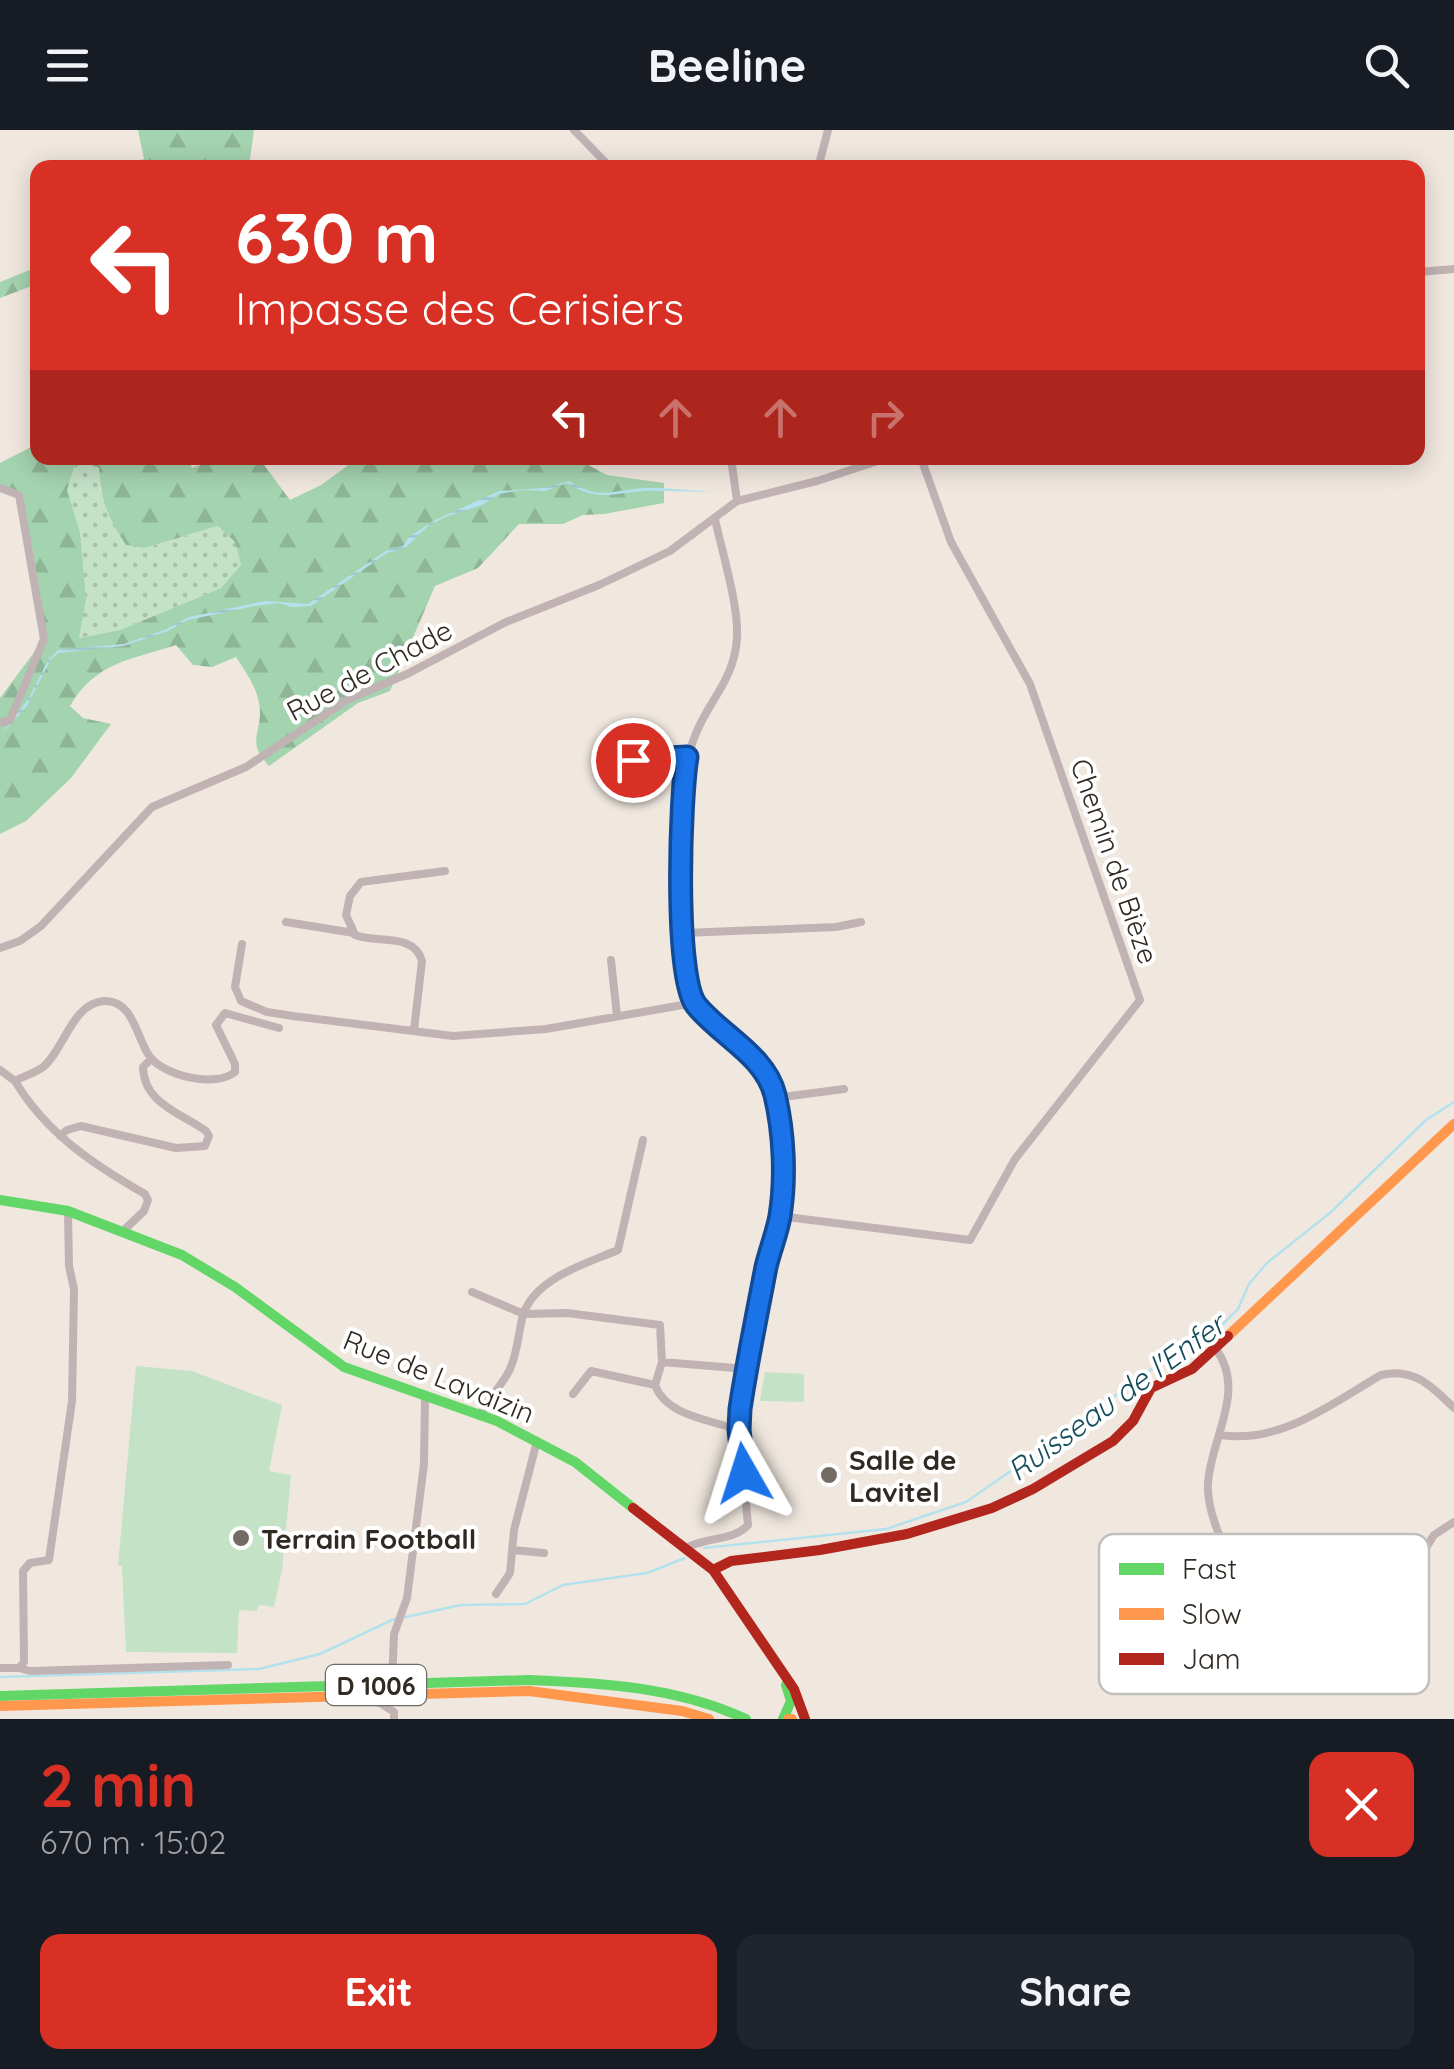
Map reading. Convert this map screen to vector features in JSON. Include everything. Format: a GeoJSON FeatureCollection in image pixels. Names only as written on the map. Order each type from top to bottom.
{"type":"FeatureCollection","features":[{"type":"Feature","properties":{"kind":"main road"},"geometry":{"type":"LineString","coordinates":[[714,1570],[731,1561],[883,1541],[944,1526],[1006,1502],[1070,1469],[1118,1437],[1134,1420],[1152,1387],[1192,1369],[1454,1124]]}},
{"type":"Feature","properties":{"kind":"main road","name":"Rue de Lavaizin"},"geometry":{"type":"LineString","coordinates":[[0,1200],[68,1211],[182,1255],[235,1286],[344,1367],[480,1416],[537,1441],[593,1474],[714,1570],[794,1689],[805,1719]]}},
{"type":"Feature","properties":{"kind":"main road","name":"Rue de Lavaizin"},"geometry":{"type":"LineString","coordinates":[[756,1632],[789,1690],[788,1719]]}},
{"type":"Feature","properties":{"kind":"main road","name":"D 1006"},"geometry":{"type":"LineString","coordinates":[[0,1696],[580,1682],[694,1698],[746,1719]]}},
{"type":"Feature","properties":{"kind":"main road","name":"D 1006"},"geometry":{"type":"LineString","coordinates":[[0,1706],[529,1691],[688,1709],[709,1719]]}},
{"type":"Feature","properties":{"kind":"street"},"geometry":{"type":"LineString","coordinates":[[574,130],[603,160]]}},
{"type":"Feature","properties":{"kind":"street"},"geometry":{"type":"LineString","coordinates":[[820,160],[828,130]]}},
{"type":"Feature","properties":{"kind":"street"},"geometry":{"type":"LineString","coordinates":[[1425,271],[1454,269]]}},
{"type":"Feature","properties":{"kind":"street"},"geometry":{"type":"LineString","coordinates":[[731,465],[736,500],[865,465]]}},
{"type":"Feature","properties":{"kind":"street","name":"Chemin de Bièze"},"geometry":{"type":"LineString","coordinates":[[780,1216],[970,1240],[1015,1159],[1140,1000],[1030,684],[952,542],[924,465]]}},
{"type":"Feature","properties":{"kind":"street"},"geometry":{"type":"LineString","coordinates":[[0,488],[19,494],[44,639],[10,720],[0,723]]}},
{"type":"Feature","properties":{"kind":"street","name":"Rue de Chade"},"geometry":{"type":"LineString","coordinates":[[0,948],[42,926],[152,807],[246,767],[347,700],[408,674],[506,622],[600,585],[670,551],[736,500]]}},
{"type":"Feature","properties":{"kind":"street"},"geometry":{"type":"LineString","coordinates":[[686,1548],[696,1542],[740,1533],[748,1525],[739,1430],[746,1369],[780,1216],[782,1156],[776,1098],[762,1066],[690,994],[682,888],[687,757],[697,727],[733,667],[737,638],[715,518]]}},
{"type":"Feature","properties":{"kind":"street"},"geometry":{"type":"LineString","coordinates":[[606,762],[687,757]]}},
{"type":"Feature","properties":{"kind":"street"},"geometry":{"type":"LineString","coordinates":[[414,1030],[420,953],[404,942],[359,938],[346,915],[350,896],[361,882],[445,872]]}},
{"type":"Feature","properties":{"kind":"street"},"geometry":{"type":"LineString","coordinates":[[286,922],[354,933]]}},
{"type":"Feature","properties":{"kind":"street"},"geometry":{"type":"LineString","coordinates":[[684,933],[836,927],[862,922]]}},
{"type":"Feature","properties":{"kind":"street"},"geometry":{"type":"LineString","coordinates":[[242,944],[236,987],[241,1001],[267,1012],[293,1016],[453,1036],[520,1032],[694,1002]]}},
{"type":"Feature","properties":{"kind":"street"},"geometry":{"type":"LineString","coordinates":[[612,960],[617,1016]]}},
{"type":"Feature","properties":{"kind":"street"},"geometry":{"type":"LineString","coordinates":[[16,1081],[42,1068],[86,1008],[102,1002],[118,1004],[130,1015],[152,1059],[190,1077],[228,1078],[235,1072],[216,1025],[225,1012],[279,1028]]}},
{"type":"Feature","properties":{"kind":"street"},"geometry":{"type":"LineString","coordinates":[[60,1136],[80,1126],[176,1148],[205,1146],[209,1136],[206,1132],[164,1107],[151,1091],[143,1066],[152,1059]]}},
{"type":"Feature","properties":{"kind":"street"},"geometry":{"type":"LineString","coordinates":[[0,1070],[16,1081],[34,1109],[92,1164],[146,1194],[144,1211],[123,1231]]}},
{"type":"Feature","properties":{"kind":"street"},"geometry":{"type":"LineString","coordinates":[[776,1098],[844,1089]]}},
{"type":"Feature","properties":{"kind":"street"},"geometry":{"type":"LineString","coordinates":[[480,1416],[508,1372],[524,1314],[540,1288],[618,1250],[643,1140]]}},
{"type":"Feature","properties":{"kind":"street"},"geometry":{"type":"LineString","coordinates":[[19,1668],[24,1662],[22,1571],[30,1563],[48,1560],[69,1430],[74,1289],[69,1266],[68,1211]]}},
{"type":"Feature","properties":{"kind":"street"},"geometry":{"type":"LineString","coordinates":[[472,1292],[524,1314],[568,1312],[660,1325],[662,1362],[655,1385],[659,1396],[668,1406],[739,1430]]}},
{"type":"Feature","properties":{"kind":"street"},"geometry":{"type":"LineString","coordinates":[[1215,1348],[1228,1366],[1227,1405],[1208,1485],[1211,1510],[1220,1534]]}},
{"type":"Feature","properties":{"kind":"street"},"geometry":{"type":"LineString","coordinates":[[662,1362],[746,1369]]}},
{"type":"Feature","properties":{"kind":"street"},"geometry":{"type":"LineString","coordinates":[[573,1394],[591,1371],[655,1385]]}},
{"type":"Feature","properties":{"kind":"street"},"geometry":{"type":"LineString","coordinates":[[1221,1435],[1246,1439],[1291,1427],[1381,1375],[1397,1371],[1421,1379],[1454,1408]]}},
{"type":"Feature","properties":{"kind":"street"},"geometry":{"type":"LineString","coordinates":[[392,1684],[394,1634],[407,1598],[424,1464],[425,1396]]}},
{"type":"Feature","properties":{"kind":"street"},"geometry":{"type":"LineString","coordinates":[[496,1594],[510,1573],[514,1530],[537,1441]]}},
{"type":"Feature","properties":{"kind":"street"},"geometry":{"type":"LineString","coordinates":[[1429,1542],[1454,1522]]}},
{"type":"Feature","properties":{"kind":"street"},"geometry":{"type":"LineString","coordinates":[[513,1550],[544,1553]]}},
{"type":"Feature","properties":{"kind":"street"},"geometry":{"type":"LineString","coordinates":[[0,1668],[228,1665]]}},
{"type":"Feature","properties":{"kind":"street"},"geometry":{"type":"LineString","coordinates":[[329,1695],[380,1703],[394,1712],[394,1719]]}},
{"type":"Feature","properties":{"kind":"green space"},"geometry":{"type":"Polygon","coordinates":[[[138,130],[254,130],[250,160],[140,160],[144,159],[138,130]]]}},
{"type":"Feature","properties":{"kind":"green space"},"geometry":{"type":"Polygon","coordinates":[[[30,270],[30,287],[0,298],[0,282],[30,270]]]}},
{"type":"Feature","properties":{"kind":"green space"},"geometry":{"type":"Polygon","coordinates":[[[30,448],[30,465],[75,465],[67,490],[80,533],[86,599],[79,638],[120,630],[221,588],[241,565],[235,542],[218,526],[145,548],[126,545],[106,509],[99,468],[92,465],[192,468],[264,465],[290,500],[321,485],[348,465],[588,465],[607,475],[664,483],[664,503],[583,515],[563,524],[519,524],[478,568],[435,586],[390,691],[358,703],[269,766],[256,745],[260,711],[257,696],[236,657],[212,667],[193,665],[176,645],[103,671],[80,691],[70,706],[83,718],[111,724],[71,778],[26,821],[0,834],[0,698],[44,639],[19,495],[0,488],[0,463],[30,448]]]}},
{"type":"Feature","properties":{"kind":"green space"},"geometry":{"type":"Polygon","coordinates":[[[75,465],[92,465],[99,468],[100,490],[145,548],[219,526],[235,542],[241,565],[221,588],[120,630],[78,638],[67,490],[75,465]]]}},
{"type":"Feature","properties":{"kind":"green space"},"geometry":{"type":"Polygon","coordinates":[[[136,1366],[192,1371],[282,1405],[269,1471],[291,1475],[282,1570],[274,1607],[259,1605],[257,1611],[239,1610],[237,1653],[126,1652],[122,1566],[118,1565],[136,1366]]]}},
{"type":"Feature","properties":{"kind":"green space"},"geometry":{"type":"Polygon","coordinates":[[[765,1372],[804,1374],[804,1402],[760,1401],[765,1372]]]}},
{"type":"Feature","properties":{"kind":"water"},"geometry":{"type":"Polygon","coordinates":[[[569,481],[598,493],[654,488],[717,491],[605,495],[587,493],[567,483],[545,491],[499,494],[427,527],[405,548],[387,553],[311,606],[255,606],[188,620],[123,646],[58,653],[51,659],[27,706],[0,736],[29,698],[48,660],[58,650],[124,644],[189,617],[265,601],[308,604],[387,550],[403,546],[409,537],[433,521],[499,491],[544,488],[569,481]]]}},
{"type":"Feature","properties":{"kind":"waterway","name":"Ruisseau de l'Enfer"},"geometry":{"type":"LineString","coordinates":[[704,1548],[886,1529],[966,1502],[1021,1464],[1069,1441],[1108,1401],[1222,1325],[1238,1309],[1249,1284],[1267,1263],[1331,1212],[1426,1120],[1454,1102]]}},
{"type":"Feature","properties":{"kind":"waterway","name":"Ruisseau de l'Enfer"},"geometry":{"type":"LineString","coordinates":[[0,1677],[259,1669],[320,1654],[392,1620],[461,1605],[525,1604],[563,1585],[647,1573],[685,1558]]}},
{"type":"Feature","properties":{"kind":"traffic: fast"},"geometry":{"type":"LineString","coordinates":[[0,1200],[68,1211],[182,1255],[235,1287],[344,1367],[497,1421],[575,1462],[633,1508]]}},
{"type":"Feature","properties":{"kind":"traffic: fast"},"geometry":{"type":"LineString","coordinates":[[0,1696],[529,1680],[667,1693],[746,1719]]}},
{"type":"Feature","properties":{"kind":"traffic: fast"},"geometry":{"type":"LineString","coordinates":[[783,1719],[791,1701],[786,1685]]}},
{"type":"Feature","properties":{"kind":"traffic: slow"},"geometry":{"type":"LineString","coordinates":[[1228,1336],[1454,1124]]}},
{"type":"Feature","properties":{"kind":"traffic: slow"},"geometry":{"type":"LineString","coordinates":[[0,1706],[529,1691],[682,1711],[709,1719]]}},
{"type":"Feature","properties":{"kind":"traffic: jam"},"geometry":{"type":"LineString","coordinates":[[713,1570],[731,1561],[907,1534],[992,1508],[1033,1489],[1113,1441],[1133,1421],[1151,1388],[1192,1369],[1228,1336]]}},
{"type":"Feature","properties":{"kind":"traffic: jam"},"geometry":{"type":"LineString","coordinates":[[633,1508],[713,1570],[794,1689],[805,1719]]}},
{"type":"Feature","properties":{"kind":"place","name":"Salle de Lavitel"},"geometry":{"type":"Point","coordinates":[829,1475]}},
{"type":"Feature","properties":{"kind":"place","name":"Terrain Football"},"geometry":{"type":"Point","coordinates":[241,1538]}},
{"type":"Feature","properties":{"kind":"route"},"geometry":{"type":"LineString","coordinates":[[633,760],[687,757],[682,888],[690,994],[708,1018],[762,1066],[773,1090],[780,1127],[780,1216],[740,1409],[744,1473]]}}]}
